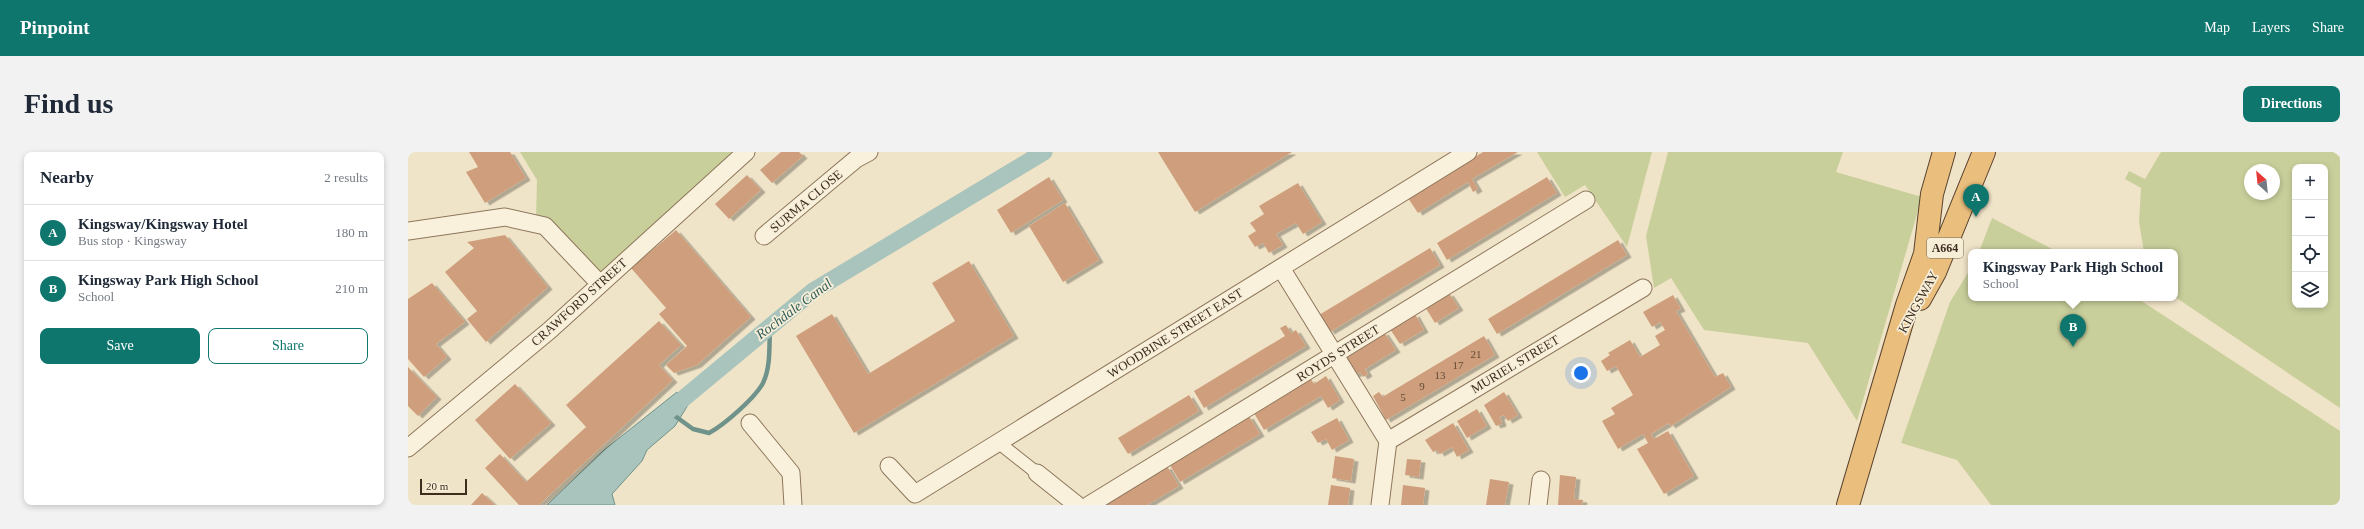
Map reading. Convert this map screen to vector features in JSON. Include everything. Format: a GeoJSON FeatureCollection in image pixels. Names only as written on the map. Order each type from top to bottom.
{"type":"FeatureCollection","features":[{"type":"Feature","properties":{"kind":"highway","name":"KINGSWAY"},"geometry":{"type":"LineString","coordinates":[[1848,505],[1897,340],[1925,254],[1932,194],[1944,152]]}},
{"type":"Feature","properties":{"kind":"highway","name":"A664"},"geometry":{"type":"LineString","coordinates":[[1925,254],[1959,152]]}},
{"type":"Feature","properties":{"kind":"highway","name":"KINGSWAY"},"geometry":{"type":"LineString","coordinates":[[1897,340],[1935,272],[1984,152]]}},
{"type":"Feature","properties":{"kind":"street","name":"CRAWFORD STREET"},"geometry":{"type":"LineString","coordinates":[[408,448],[550,330],[746,152]]}},
{"type":"Feature","properties":{"kind":"street","name":"SURMA CLOSE"},"geometry":{"type":"LineString","coordinates":[[764,236],[856,159],[869,152]]}},
{"type":"Feature","properties":{"kind":"street","name":"WOODBINE STREET EAST"},"geometry":{"type":"LineString","coordinates":[[889,466],[920,500],[999,443],[1468,152]]}},
{"type":"Feature","properties":{"kind":"street","name":"ROYDS STREET"},"geometry":{"type":"LineString","coordinates":[[1089,505],[1586,200]]}},
{"type":"Feature","properties":{"kind":"street"},"geometry":{"type":"LineString","coordinates":[[408,231],[505,217],[545,226],[599,284]]}},
{"type":"Feature","properties":{"kind":"street"},"geometry":{"type":"LineString","coordinates":[[1281,268],[1388,441],[1380,505]]}},
{"type":"Feature","properties":{"kind":"street","name":"MURIEL STREET"},"geometry":{"type":"LineString","coordinates":[[1388,441],[1643,288]]}},
{"type":"Feature","properties":{"kind":"street"},"geometry":{"type":"LineString","coordinates":[[750,423],[790,474],[793,499]]}},
{"type":"Feature","properties":{"kind":"street"},"geometry":{"type":"LineString","coordinates":[[999,443],[1077,505]]}},
{"type":"Feature","properties":{"kind":"street"},"geometry":{"type":"LineString","coordinates":[[1538,505],[1541,480]]}},
{"type":"Feature","properties":{"kind":"green space"},"geometry":{"type":"Polygon","coordinates":[[[520,152],[736,152],[600,276],[536,217],[537,180],[520,152]]]}},
{"type":"Feature","properties":{"kind":"green space"},"geometry":{"type":"Polygon","coordinates":[[[1537,152],[1652,152],[1627,247],[1585,185],[1565,197],[1537,152]]]}},
{"type":"Feature","properties":{"kind":"green space"},"geometry":{"type":"Polygon","coordinates":[[[1668,152],[1843,152],[1836,172],[1922,197],[1857,421],[1808,343],[1704,330],[1671,278],[1654,288],[1646,236],[1668,152]]]}},
{"type":"Feature","properties":{"kind":"green space"},"geometry":{"type":"Polygon","coordinates":[[[2161,152],[2333,152],[2340,157],[2340,408],[2178,299],[2178,249],[2144,249],[2139,222],[2141,188],[2125,179],[2129,171],[2145,179],[2161,152]]]}},
{"type":"Feature","properties":{"kind":"green space"},"geometry":{"type":"Polygon","coordinates":[[[1992,218],[2052,249],[1980,249],[1992,218]]]}},
{"type":"Feature","properties":{"kind":"green space"},"geometry":{"type":"Polygon","coordinates":[[[1968,273],[1968,301],[2142,301],[2340,431],[2340,505],[1991,505],[1957,460],[1901,443],[1950,302],[1968,273]]]}},
{"type":"Feature","properties":{"kind":"water"},"geometry":{"type":"Polygon","coordinates":[[[677,392],[688,405],[675,426],[647,450],[642,461],[612,494],[615,505],[547,505],[604,450],[677,392]]]}},
{"type":"Feature","properties":{"kind":"building"},"geometry":{"type":"Polygon","coordinates":[[[469,152],[510,152],[526,178],[485,203],[466,172],[478,167],[469,152]]]}},
{"type":"Feature","properties":{"kind":"building"},"geometry":{"type":"Polygon","coordinates":[[[781,152],[799,152],[803,156],[772,183],[760,170],[781,152]]]}},
{"type":"Feature","properties":{"kind":"building"},"geometry":{"type":"Polygon","coordinates":[[[1158,152],[1292,152],[1195,212],[1158,152]]]}},
{"type":"Feature","properties":{"kind":"building"},"geometry":{"type":"Polygon","coordinates":[[[1483,152],[1518,152],[1472,179],[1478,189],[1473,192],[1468,182],[1418,213],[1408,198],[1483,152]]]}},
{"type":"Feature","properties":{"kind":"building"},"geometry":{"type":"Polygon","coordinates":[[[747,175],[761,190],[729,219],[715,204],[747,175]]]}},
{"type":"Feature","properties":{"kind":"building"},"geometry":{"type":"Polygon","coordinates":[[[1049,177],[1063,200],[1011,233],[997,210],[1049,177]]]}},
{"type":"Feature","properties":{"kind":"building"},"geometry":{"type":"Polygon","coordinates":[[[1547,177],[1557,193],[1447,260],[1437,243],[1547,177]]]}},
{"type":"Feature","properties":{"kind":"building"},"geometry":{"type":"Polygon","coordinates":[[[1298,183],[1322,222],[1303,234],[1296,223],[1276,234],[1283,245],[1269,253],[1263,243],[1255,247],[1248,236],[1256,231],[1250,223],[1264,214],[1259,206],[1298,183]]]}},
{"type":"Feature","properties":{"kind":"building"},"geometry":{"type":"Polygon","coordinates":[[[1065,203],[1099,260],[1063,282],[1029,226],[1065,203]]]}},
{"type":"Feature","properties":{"kind":"building"},"geometry":{"type":"Polygon","coordinates":[[[676,230],[751,317],[697,365],[674,373],[666,365],[687,346],[659,314],[666,308],[631,268],[676,230]]]}},
{"type":"Feature","properties":{"kind":"building"},"geometry":{"type":"Polygon","coordinates":[[[505,235],[548,287],[486,342],[467,319],[477,311],[445,272],[474,248],[467,242],[505,235]]]}},
{"type":"Feature","properties":{"kind":"building"},"geometry":{"type":"Polygon","coordinates":[[[1618,240],[1627,255],[1497,334],[1488,319],[1618,240]]]}},
{"type":"Feature","properties":{"kind":"building"},"geometry":{"type":"Polygon","coordinates":[[[1430,248],[1440,265],[1330,332],[1319,315],[1430,248]]]}},
{"type":"Feature","properties":{"kind":"building"},"geometry":{"type":"Polygon","coordinates":[[[969,261],[1014,336],[854,433],[796,336],[832,314],[868,374],[955,321],[932,283],[969,261]]]}},
{"type":"Feature","properties":{"kind":"building"},"geometry":{"type":"Polygon","coordinates":[[[432,283],[465,322],[436,344],[447,357],[424,377],[408,359],[408,299],[432,283]]]}},
{"type":"Feature","properties":{"kind":"building"},"geometry":{"type":"Polygon","coordinates":[[[1449,293],[1459,308],[1435,323],[1425,307],[1449,293]]]}},
{"type":"Feature","properties":{"kind":"building"},"geometry":{"type":"Polygon","coordinates":[[[1673,295],[1681,309],[1676,311],[1715,377],[1723,373],[1731,387],[1671,426],[1669,423],[1651,434],[1654,439],[1668,431],[1694,476],[1664,494],[1637,449],[1648,443],[1643,434],[1618,449],[1602,421],[1615,414],[1611,408],[1633,395],[1616,366],[1607,371],[1601,361],[1610,355],[1608,353],[1630,340],[1640,357],[1660,345],[1655,336],[1665,330],[1660,322],[1652,327],[1643,312],[1673,295]]]}},
{"type":"Feature","properties":{"kind":"building"},"geometry":{"type":"Polygon","coordinates":[[[1415,314],[1424,330],[1400,344],[1390,329],[1415,314]]]}},
{"type":"Feature","properties":{"kind":"building"},"geometry":{"type":"Polygon","coordinates":[[[659,321],[681,345],[659,365],[673,380],[539,505],[519,505],[485,468],[500,454],[526,482],[586,427],[566,405],[659,321]]]}},
{"type":"Feature","properties":{"kind":"building"},"geometry":{"type":"Polygon","coordinates":[[[1286,325],[1291,333],[1296,330],[1306,346],[1204,408],[1194,391],[1285,336],[1280,328],[1286,325]]]}},
{"type":"Feature","properties":{"kind":"building"},"geometry":{"type":"Polygon","coordinates":[[[1384,332],[1396,350],[1365,369],[1368,374],[1363,377],[1360,372],[1355,375],[1344,357],[1384,332]]]}},
{"type":"Feature","properties":{"kind":"building"},"geometry":{"type":"Polygon","coordinates":[[[1484,336],[1495,355],[1386,420],[1373,396],[1379,392],[1383,397],[1484,336]]]}},
{"type":"Feature","properties":{"kind":"building"},"geometry":{"type":"Polygon","coordinates":[[[408,367],[437,397],[418,416],[408,406],[408,367]]]}},
{"type":"Feature","properties":{"kind":"building"},"geometry":{"type":"Polygon","coordinates":[[[1326,376],[1340,400],[1328,408],[1321,396],[1264,430],[1254,413],[1311,379],[1314,384],[1326,376]]]}},
{"type":"Feature","properties":{"kind":"building"},"geometry":{"type":"Polygon","coordinates":[[[515,384],[551,423],[510,459],[475,420],[515,384]]]}},
{"type":"Feature","properties":{"kind":"building"},"geometry":{"type":"Polygon","coordinates":[[[1504,392],[1518,415],[1508,421],[1504,415],[1500,417],[1502,424],[1496,426],[1484,405],[1504,392]]]}},
{"type":"Feature","properties":{"kind":"building"},"geometry":{"type":"Polygon","coordinates":[[[1189,395],[1199,411],[1128,454],[1118,438],[1189,395]]]}},
{"type":"Feature","properties":{"kind":"building"},"geometry":{"type":"Polygon","coordinates":[[[1477,409],[1487,426],[1467,438],[1457,421],[1477,409]]]}},
{"type":"Feature","properties":{"kind":"building"},"geometry":{"type":"Polygon","coordinates":[[[1249,416],[1260,434],[1180,482],[1170,465],[1249,416]]]}},
{"type":"Feature","properties":{"kind":"building"},"geometry":{"type":"Polygon","coordinates":[[[1337,418],[1349,440],[1332,450],[1326,439],[1318,443],[1311,432],[1337,418]]]}},
{"type":"Feature","properties":{"kind":"building"},"geometry":{"type":"Polygon","coordinates":[[[1453,423],[1469,450],[1457,457],[1452,447],[1440,454],[1437,450],[1433,452],[1425,440],[1453,423]]]}},
{"type":"Feature","properties":{"kind":"building"},"geometry":{"type":"Polygon","coordinates":[[[1335,456],[1354,459],[1351,481],[1332,478],[1335,456]]]}},
{"type":"Feature","properties":{"kind":"building"},"geometry":{"type":"Polygon","coordinates":[[[1407,459],[1421,460],[1419,477],[1405,475],[1407,459]]]}},
{"type":"Feature","properties":{"kind":"building"},"geometry":{"type":"Polygon","coordinates":[[[1167,466],[1179,486],[1147,505],[1104,505],[1167,466]]]}},
{"type":"Feature","properties":{"kind":"building"},"geometry":{"type":"Polygon","coordinates":[[[1560,475],[1576,477],[1574,499],[1583,500],[1582,505],[1558,505],[1560,475]]]}},
{"type":"Feature","properties":{"kind":"building"},"geometry":{"type":"Polygon","coordinates":[[[1490,479],[1509,482],[1505,505],[1486,505],[1490,479]]]}},
{"type":"Feature","properties":{"kind":"building"},"geometry":{"type":"Polygon","coordinates":[[[1331,485],[1350,488],[1348,505],[1328,505],[1331,485]]]}},
{"type":"Feature","properties":{"kind":"building"},"geometry":{"type":"Polygon","coordinates":[[[1403,485],[1425,488],[1423,505],[1401,505],[1403,485]]]}},
{"type":"Feature","properties":{"kind":"building"},"geometry":{"type":"Polygon","coordinates":[[[482,493],[495,505],[471,505],[482,493]]]}},
{"type":"Feature","properties":{"kind":"waterway","name":"Rochdale Canal"},"geometry":{"type":"LineString","coordinates":[[666,413],[813,291],[1044,152]]}},
{"type":"Feature","properties":{"kind":"waterway"},"geometry":{"type":"LineString","coordinates":[[675,416],[693,429],[709,433],[739,411],[759,389],[766,377],[769,356],[770,328]]}},
{"type":"Feature","properties":{"kind":"place","name":"Kingsway/Kingsway Hotel"},"geometry":{"type":"Point","coordinates":[1976,217]}},
{"type":"Feature","properties":{"kind":"place","name":"Kingsway Park High School"},"geometry":{"type":"Point","coordinates":[2073,347]}}]}
